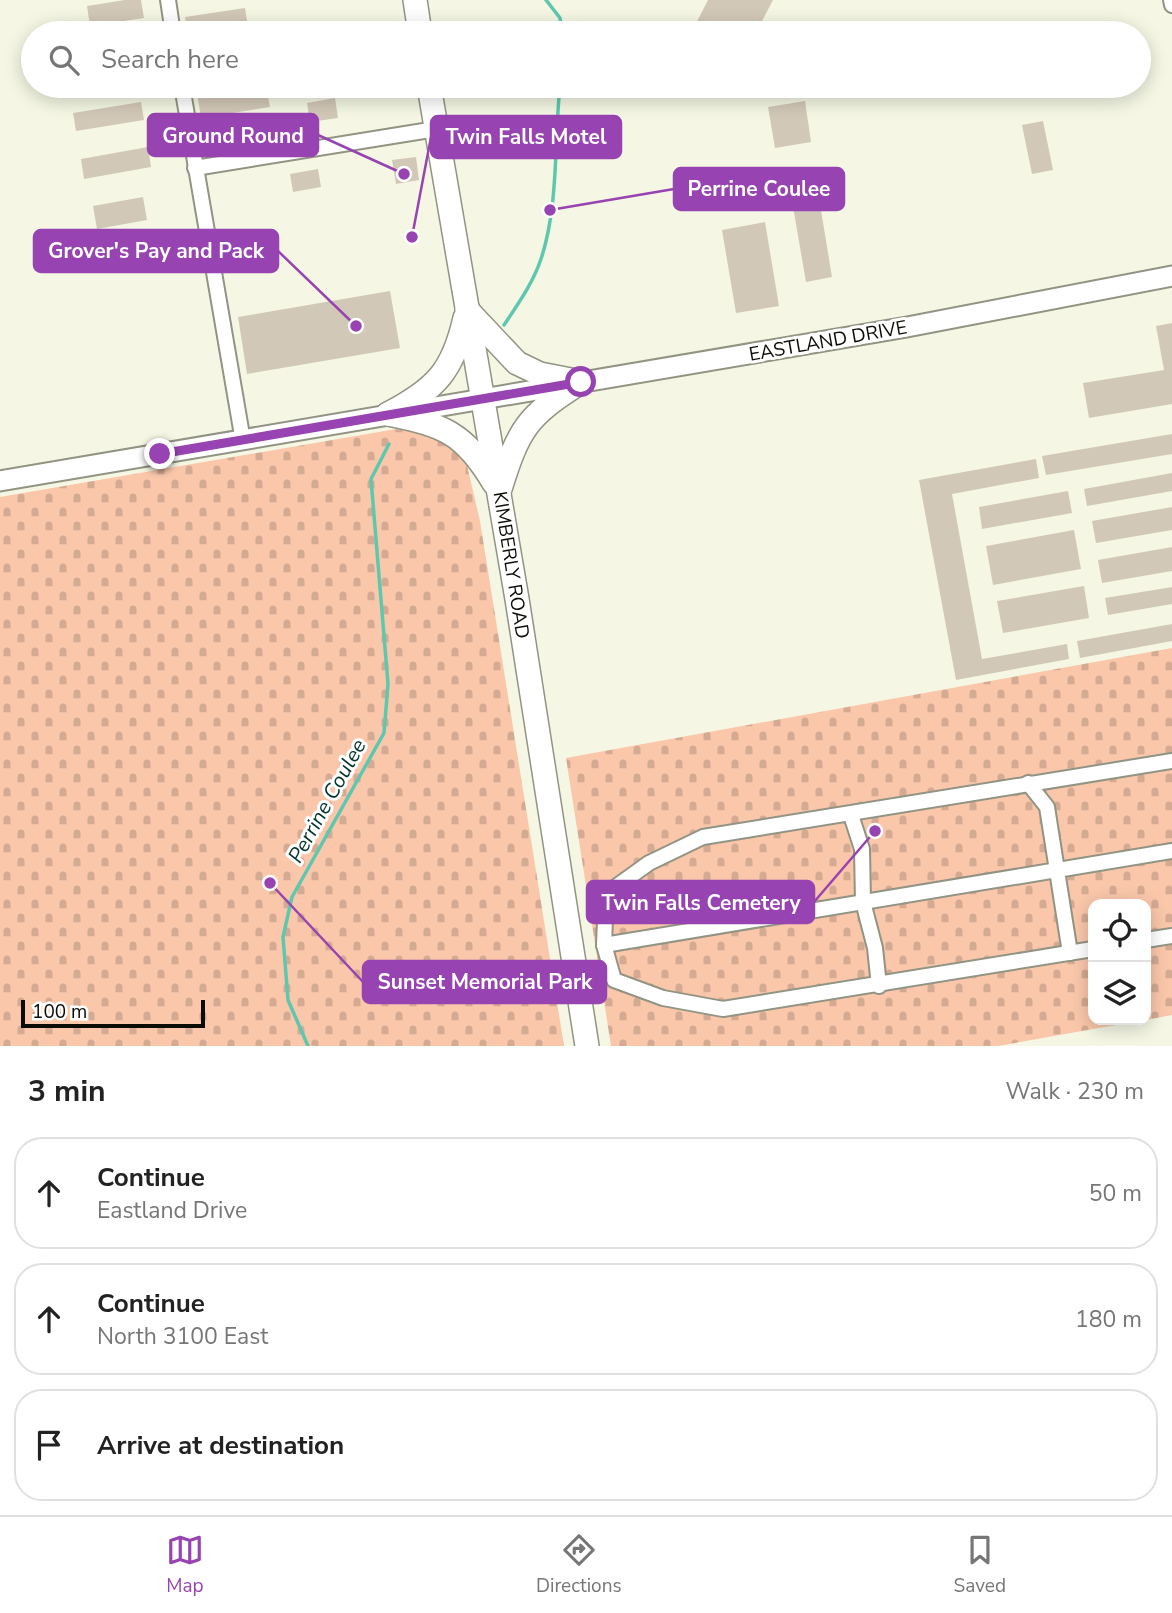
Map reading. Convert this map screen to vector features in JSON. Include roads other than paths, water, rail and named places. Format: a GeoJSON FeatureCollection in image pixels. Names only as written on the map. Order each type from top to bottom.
{"type":"FeatureCollection","features":[{"type":"Feature","properties":{"kind":"main road"},"geometry":{"type":"LineString","coordinates":[[415,0],[418,21]]}},
{"type":"Feature","properties":{"kind":"main road","name":"KIMBERLY ROAD"},"geometry":{"type":"LineString","coordinates":[[431,98],[499,492],[587,1046]]}},
{"type":"Feature","properties":{"kind":"main road","name":"EASTLAND DRIVE"},"geometry":{"type":"LineString","coordinates":[[0,481],[906,327],[1172,276]]}},
{"type":"Feature","properties":{"kind":"main road"},"geometry":{"type":"LineString","coordinates":[[467,310],[517,363],[540,374],[581,382]]}},
{"type":"Feature","properties":{"kind":"main road"},"geometry":{"type":"LineString","coordinates":[[388,414],[431,389],[444,375],[460,341],[467,310]]}},
{"type":"Feature","properties":{"kind":"main road"},"geometry":{"type":"LineString","coordinates":[[499,492],[514,444],[528,420],[581,382]]}},
{"type":"Feature","properties":{"kind":"main road"},"geometry":{"type":"LineString","coordinates":[[388,414],[445,428],[483,464],[499,492]]}},
{"type":"Feature","properties":{"kind":"street"},"geometry":{"type":"LineString","coordinates":[[168,0],[171,21]]}},
{"type":"Feature","properties":{"kind":"street"},"geometry":{"type":"LineString","coordinates":[[1171,0],[1172,5]]}},
{"type":"Feature","properties":{"kind":"street"},"geometry":{"type":"LineString","coordinates":[[184,98],[243,440]]}},
{"type":"Feature","properties":{"kind":"street"},"geometry":{"type":"LineString","coordinates":[[195,168],[436,128]]}},
{"type":"Feature","properties":{"kind":"street"},"geometry":{"type":"LineString","coordinates":[[1088,950],[879,986],[723,1009],[663,998],[614,980],[604,945],[606,894],[649,863],[702,837],[1172,761]]}},
{"type":"Feature","properties":{"kind":"street"},"geometry":{"type":"LineString","coordinates":[[1028,783],[1047,807],[1070,953]]}},
{"type":"Feature","properties":{"kind":"street"},"geometry":{"type":"LineString","coordinates":[[851,815],[862,849],[863,902],[875,948],[879,986]]}},
{"type":"Feature","properties":{"kind":"street"},"geometry":{"type":"LineString","coordinates":[[604,945],[1172,851]]}},
{"type":"Feature","properties":{"kind":"street"},"geometry":{"type":"LineString","coordinates":[[1151,939],[1172,936]]}},
{"type":"Feature","properties":{"kind":"waterway","name":"Perrine Coulee"},"geometry":{"type":"LineString","coordinates":[[546,0],[560,21]]}},
{"type":"Feature","properties":{"kind":"waterway","name":"Perrine Coulee"},"geometry":{"type":"LineString","coordinates":[[504,325],[534,276],[547,238],[553,195],[559,98]]}},
{"type":"Feature","properties":{"kind":"waterway","name":"Perrine Coulee"},"geometry":{"type":"LineString","coordinates":[[308,1046],[288,1000],[283,937],[292,897],[384,733],[388,684],[371,479],[389,444]]}},
{"type":"Feature","properties":{"kind":"place","name":"Ground Round"},"geometry":{"type":"Point","coordinates":[404,174]}},
{"type":"Feature","properties":{"kind":"place","name":"Perrine Coulee"},"geometry":{"type":"Point","coordinates":[550,210]}},
{"type":"Feature","properties":{"kind":"place","name":"Twin Falls Motel"},"geometry":{"type":"Point","coordinates":[412,237]}},
{"type":"Feature","properties":{"kind":"place","name":"Grover's Pay and Pack"},"geometry":{"type":"Point","coordinates":[356,326]}},
{"type":"Feature","properties":{"kind":"place","name":"Twin Falls Cemetery"},"geometry":{"type":"Point","coordinates":[875,831]}},
{"type":"Feature","properties":{"kind":"place","name":"Sunset Memorial Park"},"geometry":{"type":"Point","coordinates":[270,883]}}]}
